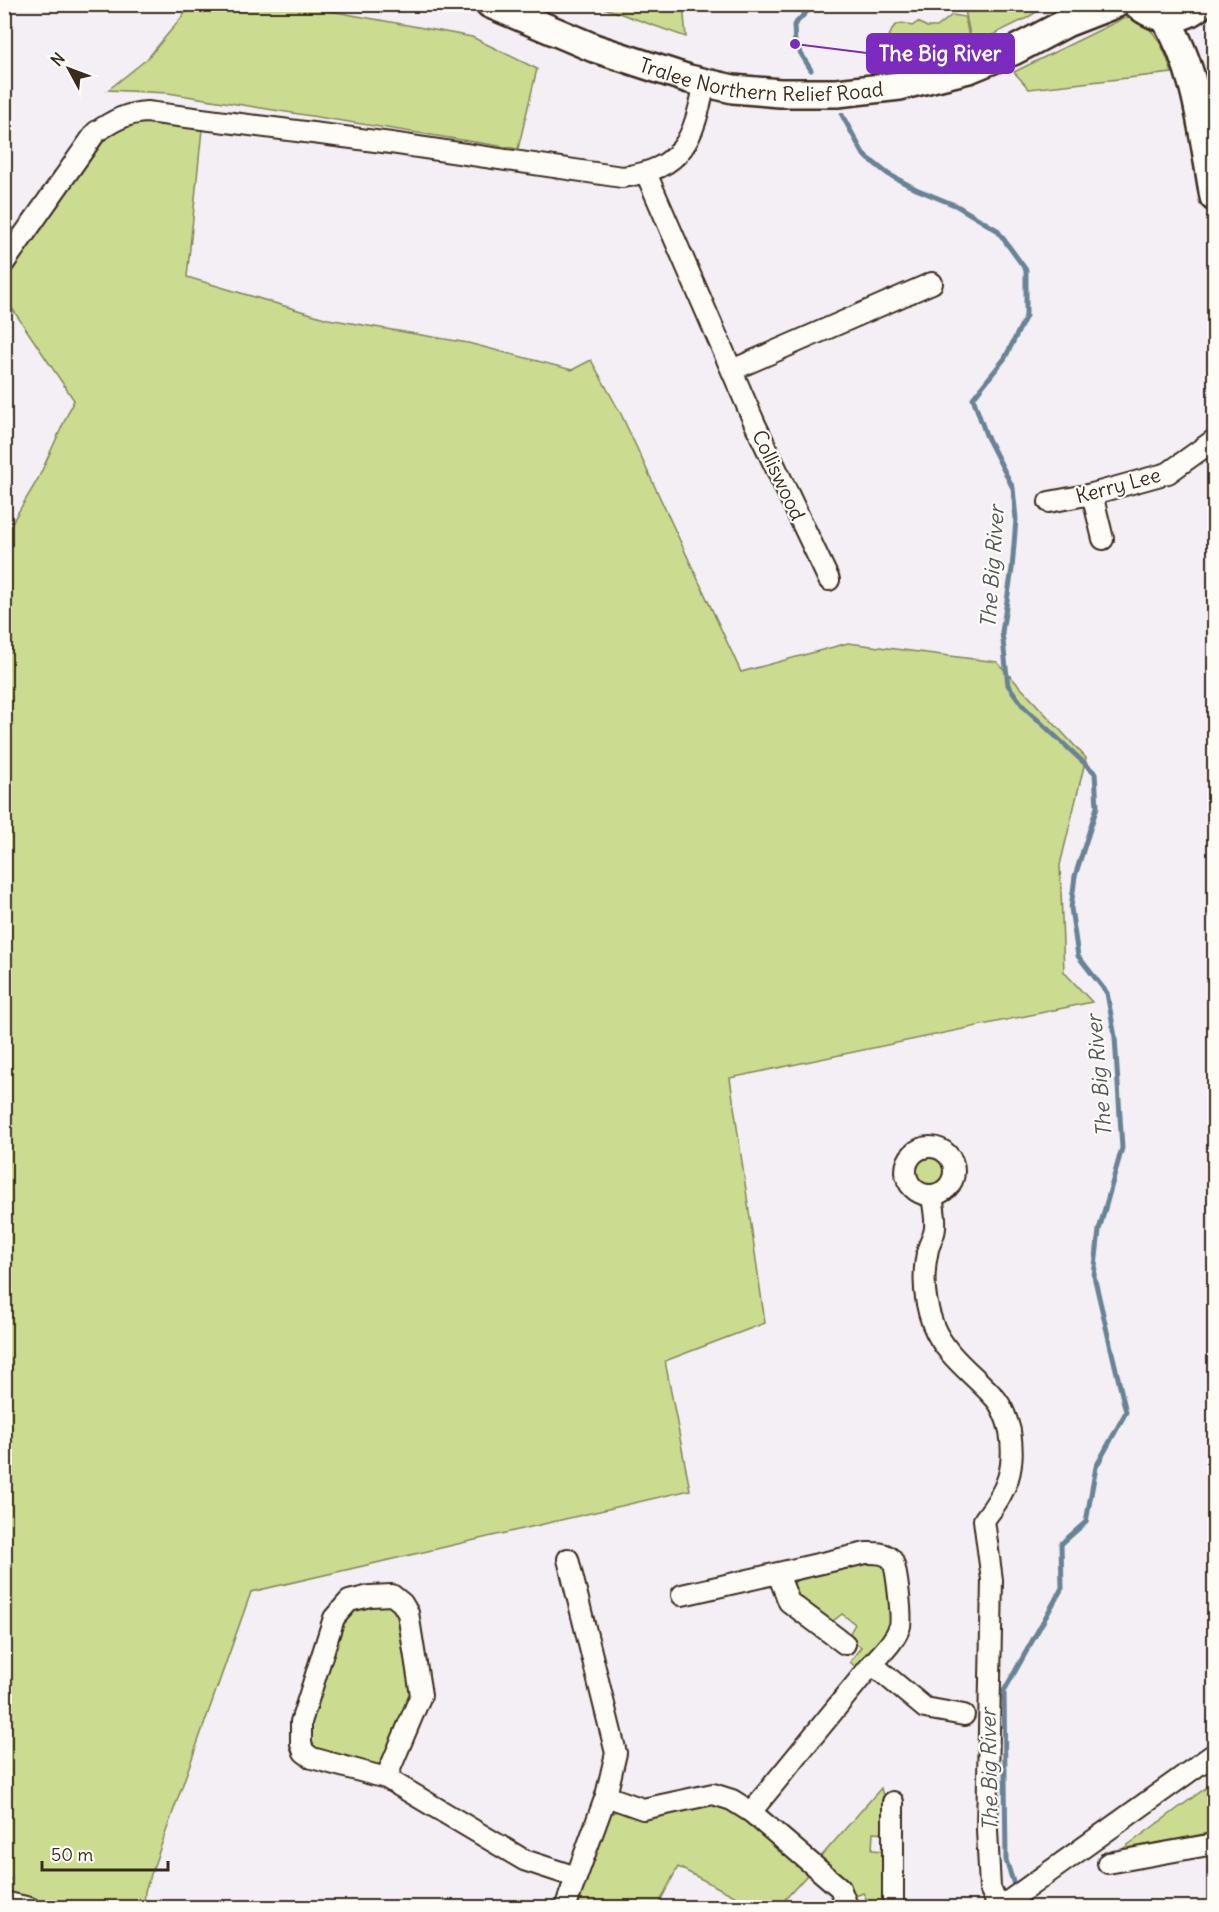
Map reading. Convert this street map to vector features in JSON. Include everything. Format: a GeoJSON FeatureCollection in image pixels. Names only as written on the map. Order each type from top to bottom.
{"type":"FeatureCollection","features":[{"type":"Feature","properties":{"kind":"street","name":"Tralee Northern Relief Road"},"geometry":{"type":"LineString","coordinates":[[490,4],[594,48],[733,89],[780,93],[837,93],[900,86],[937,79],[990,61],[1066,23],[1115,4]]}},
{"type":"Feature","properties":{"kind":"street","name":"Tralee Northern Relief Road"},"geometry":{"type":"LineString","coordinates":[[1066,23],[1089,4]]}},
{"type":"Feature","properties":{"kind":"street"},"geometry":{"type":"LineString","coordinates":[[1137,4],[1148,12],[1165,18],[1196,9],[1192,74]]}},
{"type":"Feature","properties":{"kind":"street"},"geometry":{"type":"LineString","coordinates":[[1165,18],[1174,32],[1192,74],[1215,197]]}},
{"type":"Feature","properties":{"kind":"street"},"geometry":{"type":"LineString","coordinates":[[4,263],[96,132],[117,118],[131,113],[147,112],[380,142],[622,177],[646,173],[669,161],[684,147],[693,133],[705,82]]}},
{"type":"Feature","properties":{"kind":"street","name":"Colliswood"},"geometry":{"type":"LineString","coordinates":[[646,173],[768,452],[829,580]]}},
{"type":"Feature","properties":{"kind":"street"},"geometry":{"type":"LineString","coordinates":[[732,370],[932,283]]}},
{"type":"Feature","properties":{"kind":"street","name":"Kerry Lee"},"geometry":{"type":"LineString","coordinates":[[1049,502],[1092,494],[1168,473],[1215,440]]}},
{"type":"Feature","properties":{"kind":"street"},"geometry":{"type":"LineString","coordinates":[[1092,494],[1103,539]]}},
{"type":"Feature","properties":{"kind":"street"},"geometry":{"type":"LineString","coordinates":[[932,1195],[935,1228],[928,1250],[924,1291],[934,1326],[949,1353],[994,1397],[1008,1420],[1013,1452],[1011,1471],[1005,1488],[984,1520],[992,1580],[987,1830],[990,1888],[1002,1905],[1215,1754]]}},
{"type":"Feature","properties":{"kind":"street"},"geometry":{"type":"LineString","coordinates":[[682,1595],[866,1553],[881,1553],[892,1560],[896,1572],[901,1623],[894,1640],[751,1812]]}},
{"type":"Feature","properties":{"kind":"street"},"geometry":{"type":"LineString","coordinates":[[566,1908],[606,1796],[616,1754],[568,1559]]}},
{"type":"Feature","properties":{"kind":"street"},"geometry":{"type":"LineString","coordinates":[[778,1574],[789,1602],[846,1644]]}},
{"type":"Feature","properties":{"kind":"street"},"geometry":{"type":"LineString","coordinates":[[386,1778],[421,1695],[408,1613],[402,1603],[392,1595],[370,1596],[349,1601],[334,1618],[301,1722],[301,1744],[304,1752],[312,1758],[386,1778],[524,1860],[576,1877]]}},
{"type":"Feature","properties":{"kind":"street"},"geometry":{"type":"LineString","coordinates":[[872,1664],[925,1708],[964,1715]]}},
{"type":"Feature","properties":{"kind":"street"},"geometry":{"type":"LineString","coordinates":[[606,1796],[643,1809],[713,1794],[732,1800],[751,1812],[840,1888],[848,1908]]}},
{"type":"Feature","properties":{"kind":"street"},"geometry":{"type":"LineString","coordinates":[[893,1802],[893,1908]]}},
{"type":"Feature","properties":{"kind":"street"},"geometry":{"type":"LineString","coordinates":[[1108,1863],[1215,1844]]}},
{"type":"Feature","properties":{"kind":"street"},"geometry":{"type":"LineString","coordinates":[[4,1902],[30,1908]]}},
{"type":"Feature","properties":{"kind":"green space"},"geometry":{"type":"Polygon","coordinates":[[[964,4],[1048,5],[972,45],[964,4]]]}},
{"type":"Feature","properties":{"kind":"green space"},"geometry":{"type":"Polygon","coordinates":[[[192,5],[297,5],[472,37],[537,69],[518,149],[168,93],[108,90],[147,59],[192,5]]]}},
{"type":"Feature","properties":{"kind":"green space"},"geometry":{"type":"Polygon","coordinates":[[[596,5],[683,5],[686,37],[596,5]]]}},
{"type":"Feature","properties":{"kind":"green space"},"geometry":{"type":"Polygon","coordinates":[[[952,15],[965,17],[970,42],[929,55],[884,65],[878,60],[893,28],[898,24],[904,23],[912,26],[918,22],[927,27],[937,27],[952,15]]]}},
{"type":"Feature","properties":{"kind":"green space"},"geometry":{"type":"Polygon","coordinates":[[[1132,17],[1154,33],[1166,55],[1172,73],[1029,89],[1014,72],[1122,19],[1132,17]]]}},
{"type":"Feature","properties":{"kind":"green space"},"geometry":{"type":"Polygon","coordinates":[[[1214,17],[1214,81],[1207,93],[1213,19],[1214,17]]]}},
{"type":"Feature","properties":{"kind":"green space"},"geometry":{"type":"Polygon","coordinates":[[[147,118],[202,129],[187,277],[328,319],[468,343],[572,370],[591,360],[621,414],[741,672],[848,643],[997,662],[1086,758],[1060,865],[1064,972],[1092,1002],[730,1078],[765,1323],[665,1361],[690,1490],[251,1592],[145,1891],[144,1907],[5,1907],[5,1882],[11,1879],[5,1881],[4,536],[38,479],[74,400],[5,298],[5,281],[115,125],[147,118]]]}},
{"type":"Feature","properties":{"kind":"green space"},"geometry":{"type":"Polygon","coordinates":[[[930,1157],[936,1158],[944,1166],[944,1178],[936,1186],[930,1187],[924,1186],[916,1178],[915,1172],[916,1166],[924,1158],[930,1157]]]}},
{"type":"Feature","properties":{"kind":"green space"},"geometry":{"type":"Polygon","coordinates":[[[872,1559],[881,1562],[888,1573],[892,1629],[860,1671],[850,1662],[861,1647],[853,1641],[850,1633],[855,1624],[842,1614],[833,1621],[825,1621],[791,1592],[799,1577],[872,1559]]]}},
{"type":"Feature","properties":{"kind":"green space"},"geometry":{"type":"Polygon","coordinates":[[[375,1603],[388,1605],[400,1616],[413,1698],[387,1759],[376,1766],[315,1751],[307,1743],[313,1710],[347,1615],[375,1603]]]}},
{"type":"Feature","properties":{"kind":"green space"},"geometry":{"type":"Polygon","coordinates":[[[1214,1782],[1214,1832],[1121,1850],[1214,1782]]]}},
{"type":"Feature","properties":{"kind":"green space"},"geometry":{"type":"Polygon","coordinates":[[[881,1788],[887,1812],[885,1833],[873,1832],[872,1850],[885,1851],[885,1907],[871,1907],[863,1893],[853,1897],[818,1860],[881,1788]]]}},
{"type":"Feature","properties":{"kind":"green space"},"geometry":{"type":"Polygon","coordinates":[[[716,1801],[728,1806],[808,1874],[778,1907],[756,1907],[678,1867],[657,1907],[574,1908],[605,1816],[619,1810],[716,1801]]]}},
{"type":"Feature","properties":{"kind":"waterway","name":"The Big River"},"geometry":{"type":"LineString","coordinates":[[811,70],[795,44],[794,25],[814,4]]}},
{"type":"Feature","properties":{"kind":"waterway","name":"The Big River"},"geometry":{"type":"LineString","coordinates":[[842,115],[864,155],[888,174],[916,189],[957,206],[997,230],[1026,270],[1026,316],[1005,358],[973,398],[986,435],[1013,488],[1016,519],[1012,569],[1002,632],[1008,685],[1024,707],[1095,773],[1097,807],[1075,876],[1071,908],[1078,956],[1107,993],[1115,1037],[1122,1148],[1099,1230],[1094,1276],[1126,1412],[1096,1467],[1086,1522],[1061,1544],[1062,1588],[1004,1691],[1006,1860],[1016,1891]]}},
{"type":"Feature","properties":{"kind":"place","name":"The Big River"},"geometry":{"type":"Point","coordinates":[795,44]}}]}
